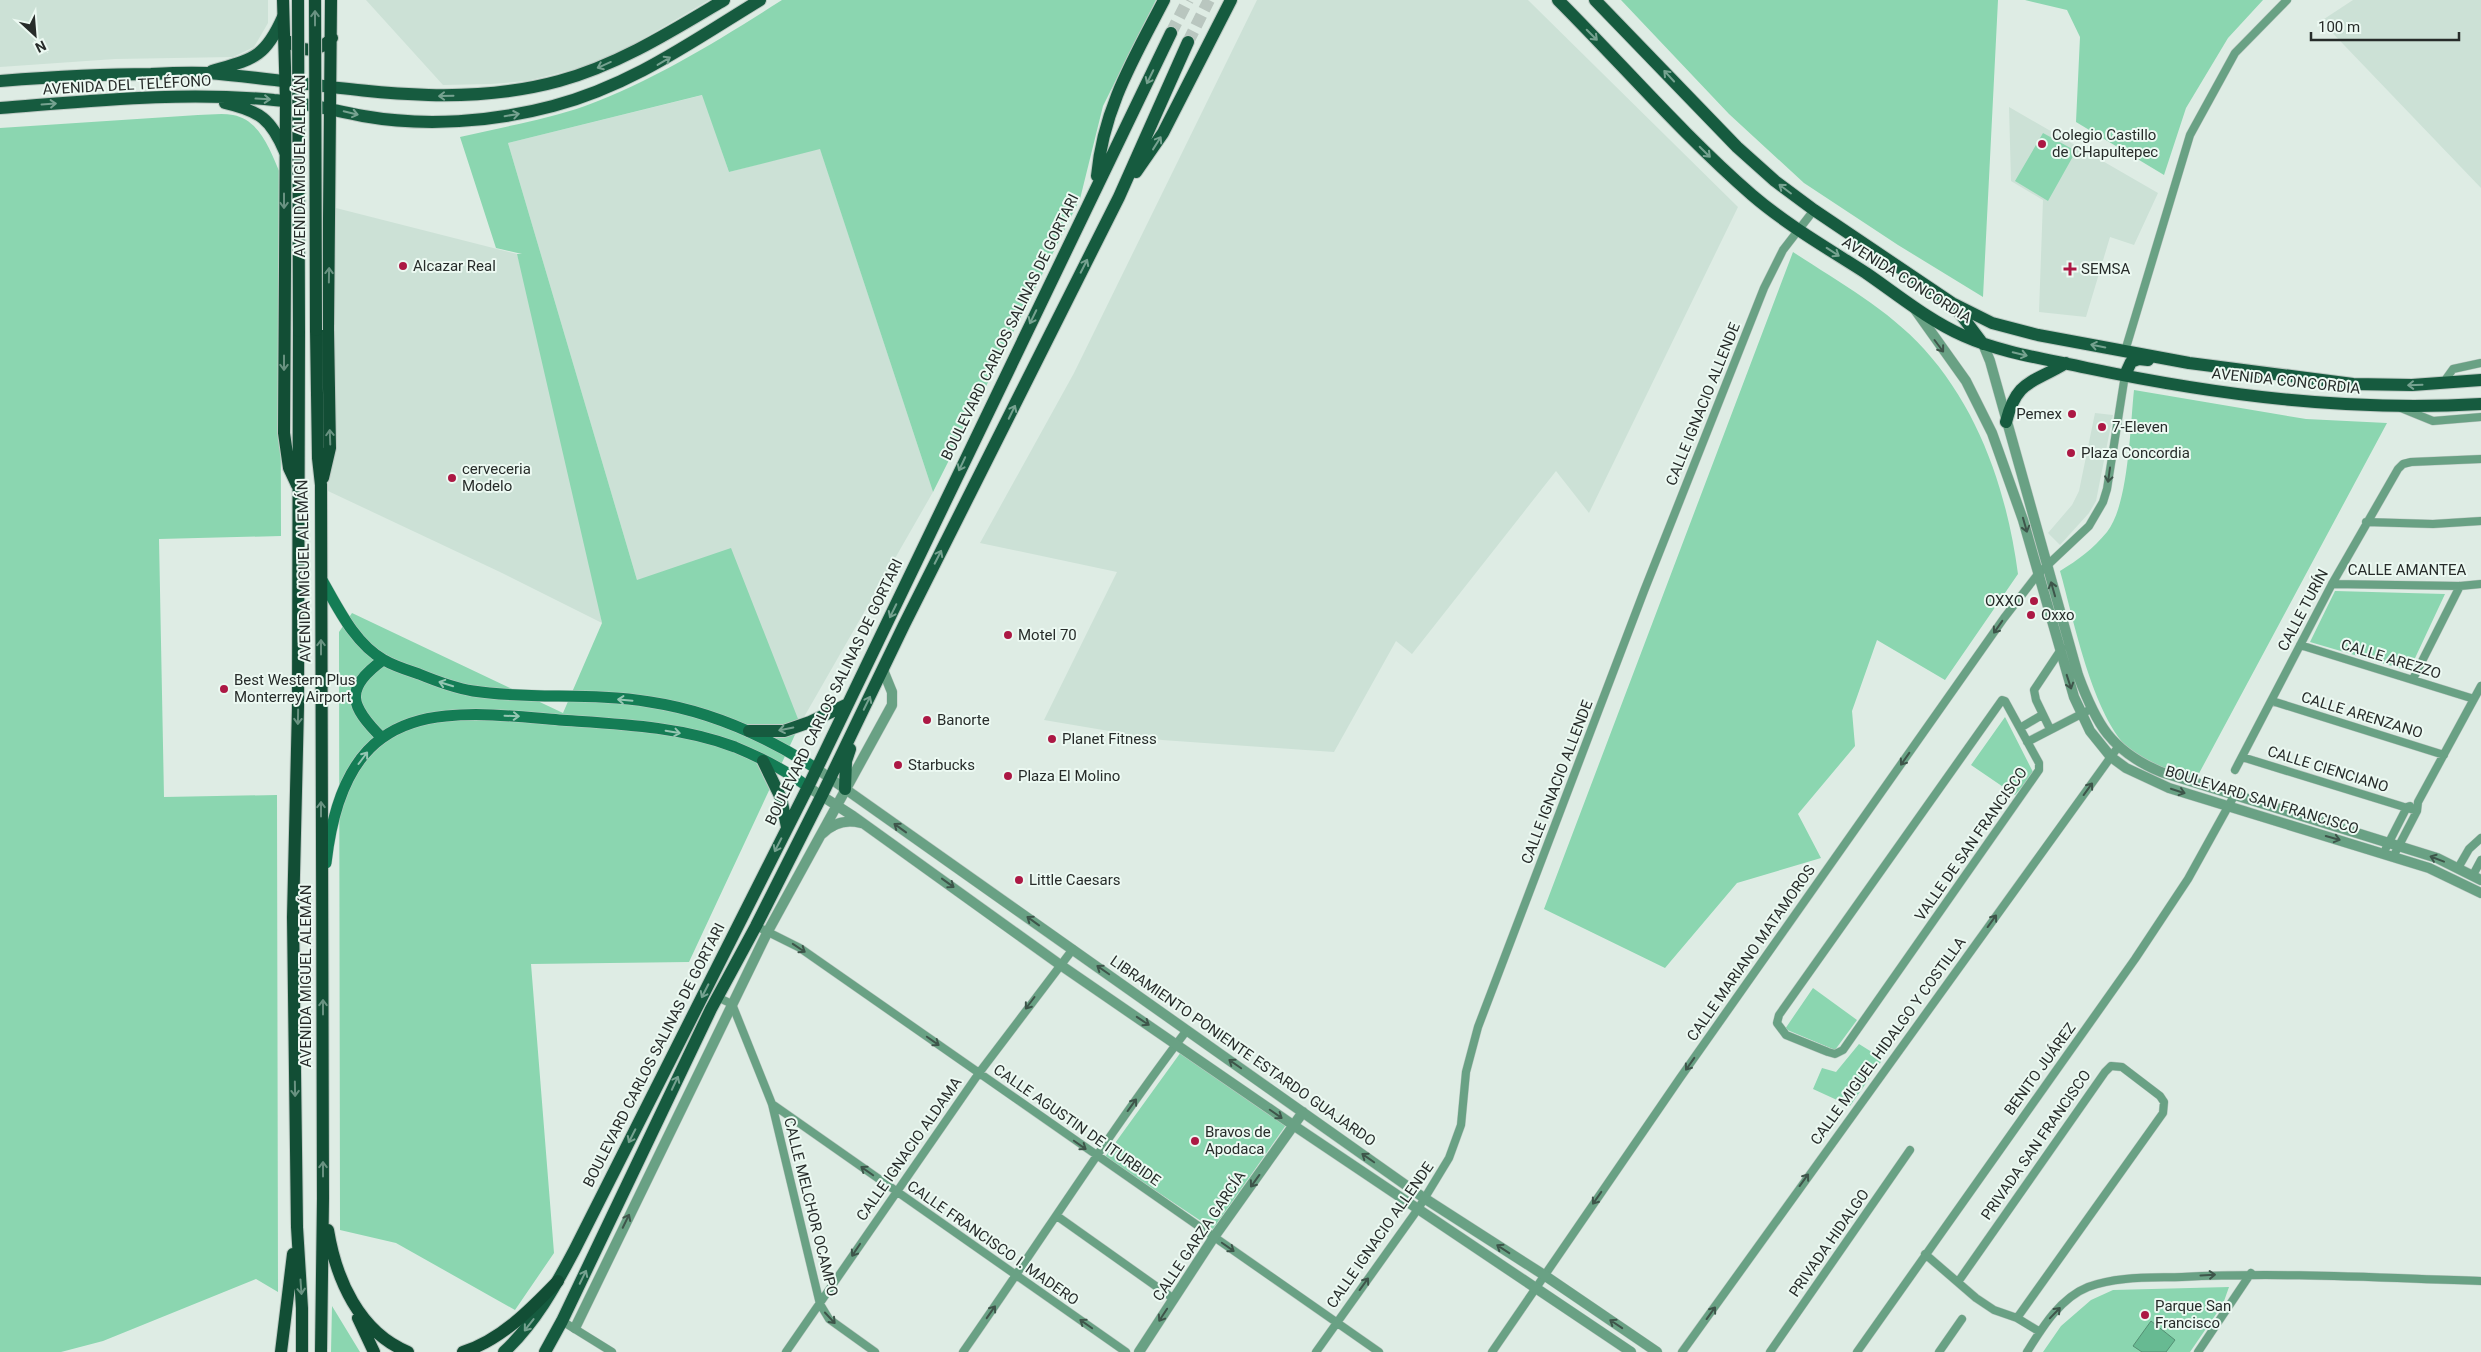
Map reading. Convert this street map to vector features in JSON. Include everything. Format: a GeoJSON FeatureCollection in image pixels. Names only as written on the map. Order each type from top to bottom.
{"type":"FeatureCollection","features":[{"type":"Feature","properties":{"kind":"highway"},"geometry":{"type":"LineString","coordinates":[[283,0],[286,101],[284,176],[284,433],[289,468],[298,486]]}},
{"type":"Feature","properties":{"kind":"highway","name":"AVENIDA MIGUEL ALEMÁN"},"geometry":{"type":"LineString","coordinates":[[298,0],[298,698],[294,917],[297,1227],[302,1308],[302,1352]]}},
{"type":"Feature","properties":{"kind":"highway","name":"AVENIDA MIGUEL ALEMÁN"},"geometry":{"type":"LineString","coordinates":[[315,0],[318,458],[321,485],[322,580],[321,904],[323,1198],[321,1352]]}},
{"type":"Feature","properties":{"kind":"highway"},"geometry":{"type":"LineString","coordinates":[[321,485],[330,448],[331,0]]}},
{"type":"Feature","properties":{"kind":"highway"},"geometry":{"type":"LineString","coordinates":[[284,38],[299,48],[311,50],[323,47],[332,38]]}},
{"type":"Feature","properties":{"kind":"highway"},"geometry":{"type":"LineString","coordinates":[[284,176],[298,159],[307,155],[319,158],[330,178]]}},
{"type":"Feature","properties":{"kind":"highway"},"geometry":{"type":"LineString","coordinates":[[323,1198],[334,1260],[374,1352]]}},
{"type":"Feature","properties":{"kind":"highway"},"geometry":{"type":"LineString","coordinates":[[281,1352],[297,1227]]}},
{"type":"Feature","properties":{"kind":"highway"},"geometry":{"type":"LineString","coordinates":[[463,1352],[495,1336],[536,1304],[558,1281]]}},
{"type":"Feature","properties":{"kind":"highway"},"geometry":{"type":"LineString","coordinates":[[351,1301],[383,1337],[396,1347],[408,1352]]}},
{"type":"Feature","properties":{"kind":"main road"},"geometry":{"type":"LineString","coordinates":[[285,80],[386,94],[446,96],[511,91],[544,85],[578,76],[610,62],[724,0]]}},
{"type":"Feature","properties":{"kind":"main road"},"geometry":{"type":"LineString","coordinates":[[286,101],[365,116],[440,121],[490,118],[553,106],[610,88],[658,65],[760,0]]}},
{"type":"Feature","properties":{"kind":"main road"},"geometry":{"type":"LineString","coordinates":[[1096,186],[1099,154],[1117,91],[1164,0]]}},
{"type":"Feature","properties":{"kind":"main road"},"geometry":{"type":"LineString","coordinates":[[1119,197],[1163,133],[1231,0]]}},
{"type":"Feature","properties":{"kind":"main road","name":"AVENIDA CONCORDIA"},"geometry":{"type":"LineString","coordinates":[[1558,0],[1709,156],[1755,197],[1798,229],[1912,305],[1945,326],[1983,344],[2124,375],[2288,400],[2400,407],[2481,404]]}},
{"type":"Feature","properties":{"kind":"main road","name":"AVENIDA CONCORDIA"},"geometry":{"type":"LineString","coordinates":[[1596,0],[1737,147],[1775,181],[1814,210],[1952,303],[2001,325],[2038,335],[2125,351],[2246,371],[2353,384],[2443,384],[2481,380]]}},
{"type":"Feature","properties":{"kind":"main road"},"geometry":{"type":"LineString","coordinates":[[204,73],[256,56],[270,44],[283,17]]}},
{"type":"Feature","properties":{"kind":"main road","name":"BOULEVARD CARLOS SALINAS DE GORTARI"},"geometry":{"type":"LineString","coordinates":[[504,1352],[527,1329],[558,1281],[808,787],[1171,33]]}},
{"type":"Feature","properties":{"kind":"main road","name":"BOULEVARD CARLOS SALINAS DE GORTARI"},"geometry":{"type":"LineString","coordinates":[[545,1352],[562,1321],[717,997],[756,926],[822,795],[1119,197],[1188,42]]}},
{"type":"Feature","properties":{"kind":"main road","name":"AVENIDA DEL TELÉFONO"},"geometry":{"type":"LineString","coordinates":[[0,81],[95,74],[204,73],[285,80]]}},
{"type":"Feature","properties":{"kind":"main road"},"geometry":{"type":"LineString","coordinates":[[173,96],[243,107],[258,114],[273,128],[285,152]]}},
{"type":"Feature","properties":{"kind":"main road","name":"AVENIDA DEL TELÉFONO"},"geometry":{"type":"LineString","coordinates":[[0,108],[173,96],[286,101]]}},
{"type":"Feature","properties":{"kind":"main road"},"geometry":{"type":"LineString","coordinates":[[1952,303],[1983,344]]}},
{"type":"Feature","properties":{"kind":"main road"},"geometry":{"type":"LineString","coordinates":[[2124,375],[2131,362],[2141,359],[2220,374],[2246,371]]}},
{"type":"Feature","properties":{"kind":"main road"},"geometry":{"type":"LineString","coordinates":[[2006,422],[2011,403],[2022,387],[2066,363]]}},
{"type":"Feature","properties":{"kind":"main road"},"geometry":{"type":"LineString","coordinates":[[322,580],[353,630],[383,660],[442,683],[471,691],[512,696],[649,702],[690,710],[748,731],[816,769]]}},
{"type":"Feature","properties":{"kind":"main road"},"geometry":{"type":"LineString","coordinates":[[382,738],[363,719],[356,706],[356,694],[360,682],[368,671],[383,660]]}},
{"type":"Feature","properties":{"kind":"main road"},"geometry":{"type":"LineString","coordinates":[[748,731],[784,730],[810,722],[848,704]]}},
{"type":"Feature","properties":{"kind":"main road"},"geometry":{"type":"LineString","coordinates":[[321,904],[334,816],[348,780],[364,755],[382,738],[413,722],[446,716],[513,716],[667,731],[734,747],[808,787]]}},
{"type":"Feature","properties":{"kind":"main road"},"geometry":{"type":"LineString","coordinates":[[845,789],[846,761],[858,721]]}},
{"type":"Feature","properties":{"kind":"main road"},"geometry":{"type":"LineString","coordinates":[[763,761],[781,798],[787,827]]}},
{"type":"Feature","properties":{"kind":"street"},"geometry":{"type":"LineString","coordinates":[[2125,351],[2190,135],[2235,53],[2287,0]]}},
{"type":"Feature","properties":{"kind":"street","name":"CALLE IGNACIO ALLENDE"},"geometry":{"type":"LineString","coordinates":[[1316,1352],[1418,1209],[1449,1158],[1461,1125],[1466,1072],[1478,1027],[1644,591],[1764,288],[1782,250],[1814,210]]}},
{"type":"Feature","properties":{"kind":"street","name":"BOULEVARD SAN FRANCISCO"},"geometry":{"type":"LineString","coordinates":[[1912,305],[1966,381],[1984,416],[2010,479],[2059,651],[2080,714],[2090,731],[2111,757],[2147,779],[2229,808],[2429,868],[2481,894]]}},
{"type":"Feature","properties":{"kind":"street","name":"BOULEVARD SAN FRANCISCO"},"geometry":{"type":"LineString","coordinates":[[1983,344],[2078,675],[2091,709],[2103,730],[2118,747],[2140,763],[2161,772],[2437,858],[2477,878]]}},
{"type":"Feature","properties":{"kind":"street"},"geometry":{"type":"LineString","coordinates":[[2443,384],[2453,369],[2481,363]]}},
{"type":"Feature","properties":{"kind":"street","name":"CALLE MARIANO MATAMOROS"},"geometry":{"type":"LineString","coordinates":[[1492,1352],[1702,1046],[1998,626],[2038,574],[2089,526],[2103,502],[2107,488],[2124,375]]}},
{"type":"Feature","properties":{"kind":"street"},"geometry":{"type":"LineString","coordinates":[[2400,407],[2424,419],[2433,421],[2481,417]]}},
{"type":"Feature","properties":{"kind":"street","name":"CALLE TURÍN"},"geometry":{"type":"LineString","coordinates":[[2235,770],[2332,584],[2366,522],[2401,466],[2411,462],[2481,459]]}},
{"type":"Feature","properties":{"kind":"street"},"geometry":{"type":"LineString","coordinates":[[2366,522],[2433,524],[2481,521]]}},
{"type":"Feature","properties":{"kind":"street","name":"CALLE AMANTEA"},"geometry":{"type":"LineString","coordinates":[[2332,584],[2460,586],[2481,584]]}},
{"type":"Feature","properties":{"kind":"street"},"geometry":{"type":"LineString","coordinates":[[2413,680],[2460,586]]}},
{"type":"Feature","properties":{"kind":"street"},"geometry":{"type":"LineString","coordinates":[[2050,730],[2034,694],[2035,687],[2059,651],[2069,642]]}},
{"type":"Feature","properties":{"kind":"street","name":"CALLE AREZZO"},"geometry":{"type":"LineString","coordinates":[[2300,645],[2474,699]]}},
{"type":"Feature","properties":{"kind":"street"},"geometry":{"type":"LineString","coordinates":[[575,1328],[768,931],[892,705],[892,692],[883,670]]}},
{"type":"Feature","properties":{"kind":"street"},"geometry":{"type":"LineString","coordinates":[[2393,844],[2417,811],[2418,802],[2481,686]]}},
{"type":"Feature","properties":{"kind":"street","name":"VALLE DE SAN FRANCISCO"},"geometry":{"type":"LineString","coordinates":[[2002,700],[2020,728],[2039,763],[2040,770],[1845,1047],[1841,1052],[1831,1053],[1783,1033],[1777,1024],[1779,1015],[2002,700]]}},
{"type":"Feature","properties":{"kind":"street","name":"CALLE ARENZANO"},"geometry":{"type":"LineString","coordinates":[[2272,701],[2444,755]]}},
{"type":"Feature","properties":{"kind":"street"},"geometry":{"type":"LineString","coordinates":[[2027,742],[2091,709]]}},
{"type":"Feature","properties":{"kind":"street"},"geometry":{"type":"LineString","coordinates":[[2020,728],[2042,715]]}},
{"type":"Feature","properties":{"kind":"street","name":"CALLE MIGUEL HIDALGO Y COSTILLA"},"geometry":{"type":"LineString","coordinates":[[1682,1352],[1803,1181],[2118,747]]}},
{"type":"Feature","properties":{"kind":"street","name":"CALLE CIENCIANO"},"geometry":{"type":"LineString","coordinates":[[2242,757],[2417,811]]}},
{"type":"Feature","properties":{"kind":"street","name":"LIBRAMIENTO PONIENTE ESTARDO GUAJARDO"},"geometry":{"type":"LineString","coordinates":[[816,769],[1424,1198],[1544,1275],[1657,1352]]}},
{"type":"Feature","properties":{"kind":"street","name":"LIBRAMIENTO PONIENTE ESTARDO GUAJARDO"},"geometry":{"type":"LineString","coordinates":[[808,787],[862,823],[1059,964],[1293,1125],[1631,1352]]}},
{"type":"Feature","properties":{"kind":"street","name":"BENITO JUÁREZ"},"geometry":{"type":"LineString","coordinates":[[1857,1352],[2135,959],[2188,879],[2234,796]]}},
{"type":"Feature","properties":{"kind":"street"},"geometry":{"type":"LineString","coordinates":[[2388,855],[2407,807],[2418,802]]}},
{"type":"Feature","properties":{"kind":"street"},"geometry":{"type":"LineString","coordinates":[[817,840],[832,826],[851,820],[862,823]]}},
{"type":"Feature","properties":{"kind":"street"},"geometry":{"type":"LineString","coordinates":[[2458,868],[2469,849],[2481,838]]}},
{"type":"Feature","properties":{"kind":"street"},"geometry":{"type":"LineString","coordinates":[[2477,878],[2481,860]]}},
{"type":"Feature","properties":{"kind":"street","name":"CALLE AGUSTIN DE ITURBIDE"},"geometry":{"type":"LineString","coordinates":[[756,926],[800,948],[1095,1156],[1379,1352]]}},
{"type":"Feature","properties":{"kind":"street","name":"CALLE IGNACIO ALDAMA"},"geometry":{"type":"LineString","coordinates":[[786,1352],[979,1073],[1059,964],[1073,949]]}},
{"type":"Feature","properties":{"kind":"street"},"geometry":{"type":"LineString","coordinates":[[717,997],[732,1004]]}},
{"type":"Feature","properties":{"kind":"street","name":"CALLE MELCHOR OCAMPO"},"geometry":{"type":"LineString","coordinates":[[732,1004],[772,1104],[820,1304],[836,1325],[875,1352]]}},
{"type":"Feature","properties":{"kind":"street"},"geometry":{"type":"LineString","coordinates":[[963,1352],[1057,1216],[1095,1156],[1187,1030]]}},
{"type":"Feature","properties":{"kind":"street","name":"PRIVADA SAN FRANCISCO"},"geometry":{"type":"LineString","coordinates":[[1958,1282],[2105,1072],[2111,1066],[2122,1067],[2160,1096],[2164,1102],[2163,1113],[2017,1318]]}},
{"type":"Feature","properties":{"kind":"street","name":"CALLE FRANCISCO I. MADERO"},"geometry":{"type":"LineString","coordinates":[[772,1104],[1126,1352]]}},
{"type":"Feature","properties":{"kind":"street","name":"CALLE GARZA GARCÍA"},"geometry":{"type":"LineString","coordinates":[[1139,1352],[1214,1237],[1303,1112]]}},
{"type":"Feature","properties":{"kind":"street","name":"PRIVADA HIDALGO"},"geometry":{"type":"LineString","coordinates":[[1770,1352],[1910,1150]]}},
{"type":"Feature","properties":{"kind":"street"},"geometry":{"type":"LineString","coordinates":[[1057,1216],[1174,1299]]}},
{"type":"Feature","properties":{"kind":"street"},"geometry":{"type":"LineString","coordinates":[[1925,1254],[1994,1310],[2017,1318],[2040,1332]]}},
{"type":"Feature","properties":{"kind":"street"},"geometry":{"type":"LineString","coordinates":[[2198,1352],[2251,1273]]}},
{"type":"Feature","properties":{"kind":"street"},"geometry":{"type":"LineString","coordinates":[[2027,1352],[2053,1315],[2068,1300],[2087,1288],[2112,1280],[2251,1273],[2481,1281]]}},
{"type":"Feature","properties":{"kind":"street"},"geometry":{"type":"LineString","coordinates":[[1939,1352],[1962,1319]]}},
{"type":"Feature","properties":{"kind":"street"},"geometry":{"type":"LineString","coordinates":[[562,1321],[612,1352]]}},
{"type":"Feature","properties":{"kind":"shaded area"},"geometry":{"type":"Polygon","coordinates":[[[0,0],[268,0],[268,23],[254,47],[233,57],[115,59],[0,67],[0,0]]]}},
{"type":"Feature","properties":{"kind":"shaded area"},"geometry":{"type":"Polygon","coordinates":[[[366,0],[709,0],[621,52],[587,66],[527,81],[443,85],[366,0]]]}},
{"type":"Feature","properties":{"kind":"shaded area"},"geometry":{"type":"Polygon","coordinates":[[[782,0],[1156,0],[1103,106],[1080,199],[933,492],[820,149],[729,172],[702,95],[508,143],[637,580],[731,548],[800,724],[689,962],[531,964],[554,1253],[515,1310],[396,1243],[340,1230],[339,632],[352,613],[563,713],[602,623],[517,254],[522,254],[496,248],[460,137],[554,115],[611,96],[686,58],[782,0]]]}},
{"type":"Feature","properties":{"kind":"shaded area"},"geometry":{"type":"Polygon","coordinates":[[[1257,0],[1528,0],[1738,207],[1589,513],[1556,471],[1412,654],[1396,641],[1334,752],[1162,740],[1044,720],[1117,572],[980,543],[1074,373],[1257,0]]]}},
{"type":"Feature","properties":{"kind":"shaded area"},"geometry":{"type":"Polygon","coordinates":[[[1621,0],[1998,0],[1983,297],[1898,245],[1804,183],[1729,114],[1621,0]]]}},
{"type":"Feature","properties":{"kind":"shaded area"},"geometry":{"type":"Polygon","coordinates":[[[2025,0],[2263,0],[2228,38],[2186,108],[2164,175],[2076,122],[2080,37],[2067,10],[2025,0]]]}},
{"type":"Feature","properties":{"kind":"shaded area"},"geometry":{"type":"Polygon","coordinates":[[[2353,0],[2481,0],[2481,188],[2321,21],[2353,0]]]}},
{"type":"Feature","properties":{"kind":"shaded area"},"geometry":{"type":"Polygon","coordinates":[[[703,95],[729,172],[820,148],[933,492],[800,724],[637,580],[508,143],[703,95]]]}},
{"type":"Feature","properties":{"kind":"shaded area","name":"Colegio Castillo de CHapultepec"},"geometry":{"type":"Polygon","coordinates":[[[2009,107],[2158,193],[2134,245],[2110,237],[2086,317],[2039,312],[2043,200],[2011,181],[2009,107]]]}},
{"type":"Feature","properties":{"kind":"shaded area"},"geometry":{"type":"Polygon","coordinates":[[[198,115],[233,115],[250,123],[263,137],[280,173],[281,536],[159,539],[164,797],[277,795],[278,1292],[256,1279],[103,1341],[61,1352],[0,1352],[0,128],[198,115]]]}},
{"type":"Feature","properties":{"kind":"shaded area"},"geometry":{"type":"Polygon","coordinates":[[[2043,133],[2076,151],[2048,201],[2015,181],[2043,133]]]}},
{"type":"Feature","properties":{"kind":"shaded area"},"geometry":{"type":"Polygon","coordinates":[[[332,207],[517,254],[554,382],[602,623],[500,572],[328,491],[332,207]]]}},
{"type":"Feature","properties":{"kind":"shaded area"},"geometry":{"type":"Polygon","coordinates":[[[1793,252],[1862,296],[1895,321],[1924,349],[1944,373],[1961,399],[1988,454],[2007,513],[2018,574],[1945,680],[1877,640],[1852,711],[1855,746],[1798,814],[1821,858],[1737,883],[1665,968],[1544,909],[1793,252]]]}},
{"type":"Feature","properties":{"kind":"shaded area"},"geometry":{"type":"Polygon","coordinates":[[[2134,390],[2306,419],[2387,423],[2196,779],[2142,759],[2121,741],[2108,721],[2097,697],[2079,643],[2060,571],[2096,544],[2107,532],[2114,519],[2124,485],[2130,444],[2134,390]]]}},
{"type":"Feature","properties":{"kind":"shaded area"},"geometry":{"type":"Polygon","coordinates":[[[2095,413],[2113,415],[2096,501],[2089,513],[2060,545],[2048,533],[2072,505],[2079,491],[2095,413]]]}},
{"type":"Feature","properties":{"kind":"shaded area"},"geometry":{"type":"Polygon","coordinates":[[[2335,591],[2445,594],[2409,671],[2310,642],[2335,591]]]}},
{"type":"Feature","properties":{"kind":"shaded area"},"geometry":{"type":"Polygon","coordinates":[[[2005,717],[2034,774],[2015,795],[1971,765],[2005,717]]]}},
{"type":"Feature","properties":{"kind":"shaded area"},"geometry":{"type":"Polygon","coordinates":[[[1813,988],[1857,1020],[1835,1050],[1785,1029],[1813,988]]]}},
{"type":"Feature","properties":{"kind":"shaded area"},"geometry":{"type":"Polygon","coordinates":[[[1859,1044],[1883,1059],[1850,1106],[1813,1089],[1822,1068],[1836,1072],[1859,1044]]]}},
{"type":"Feature","properties":{"kind":"shaded area","name":"Bravos de Apodaca"},"geometry":{"type":"Polygon","coordinates":[[[1181,1052],[1286,1125],[1213,1229],[1105,1157],[1181,1052]]]}},
{"type":"Feature","properties":{"kind":"shaded area","name":"Parque San Francisco"},"geometry":{"type":"Polygon","coordinates":[[[2229,1287],[2223,1304],[2190,1352],[2043,1352],[2061,1326],[2091,1300],[2113,1290],[2229,1287]]]}},
{"type":"Feature","properties":{"kind":"shaded area"},"geometry":{"type":"Polygon","coordinates":[[[332,1306],[360,1352],[331,1352],[332,1306]]]}},
{"type":"Feature","properties":{"kind":"shaded area"},"geometry":{"type":"Polygon","coordinates":[[[2151,1321],[2175,1340],[2166,1352],[2142,1352],[2133,1346],[2151,1321]]]}},
{"type":"Feature","properties":{"kind":"tunnel"},"geometry":{"type":"LineString","coordinates":[[1171,33],[1188,0]]}},
{"type":"Feature","properties":{"kind":"tunnel"},"geometry":{"type":"LineString","coordinates":[[1188,42],[1209,0]]}},
{"type":"Feature","properties":{"kind":"place","name":"Colegio Castillo de CHapultepec"},"geometry":{"type":"Point","coordinates":[2042,144]}},
{"type":"Feature","properties":{"kind":"place","name":"Alcazar Real"},"geometry":{"type":"Point","coordinates":[403,266]}},
{"type":"Feature","properties":{"kind":"place","name":"SEMSA"},"geometry":{"type":"Point","coordinates":[2070,269]}},
{"type":"Feature","properties":{"kind":"place","name":"Pemex"},"geometry":{"type":"Point","coordinates":[2072,414]}},
{"type":"Feature","properties":{"kind":"place","name":"7-Eleven"},"geometry":{"type":"Point","coordinates":[2102,427]}},
{"type":"Feature","properties":{"kind":"place","name":"Plaza Concordia"},"geometry":{"type":"Point","coordinates":[2071,453]}},
{"type":"Feature","properties":{"kind":"place","name":"cerveceria Modelo"},"geometry":{"type":"Point","coordinates":[452,478]}},
{"type":"Feature","properties":{"kind":"place","name":"OXXO"},"geometry":{"type":"Point","coordinates":[2034,601]}},
{"type":"Feature","properties":{"kind":"place","name":"Oxxo"},"geometry":{"type":"Point","coordinates":[2031,615]}},
{"type":"Feature","properties":{"kind":"place","name":"Motel 70"},"geometry":{"type":"Point","coordinates":[1008,635]}},
{"type":"Feature","properties":{"kind":"place","name":"Best Western Plus Monterrey Airport"},"geometry":{"type":"Point","coordinates":[224,689]}},
{"type":"Feature","properties":{"kind":"place","name":"Banorte"},"geometry":{"type":"Point","coordinates":[927,720]}},
{"type":"Feature","properties":{"kind":"place","name":"Planet Fitness"},"geometry":{"type":"Point","coordinates":[1052,739]}},
{"type":"Feature","properties":{"kind":"place","name":"Starbucks"},"geometry":{"type":"Point","coordinates":[898,765]}},
{"type":"Feature","properties":{"kind":"place","name":"Plaza El Molino"},"geometry":{"type":"Point","coordinates":[1008,776]}},
{"type":"Feature","properties":{"kind":"place","name":"Little Caesars"},"geometry":{"type":"Point","coordinates":[1019,880]}},
{"type":"Feature","properties":{"kind":"place","name":"Bravos de Apodaca"},"geometry":{"type":"Point","coordinates":[1195,1141]}},
{"type":"Feature","properties":{"kind":"place","name":"Parque San Francisco"},"geometry":{"type":"Point","coordinates":[2145,1315]}}]}
